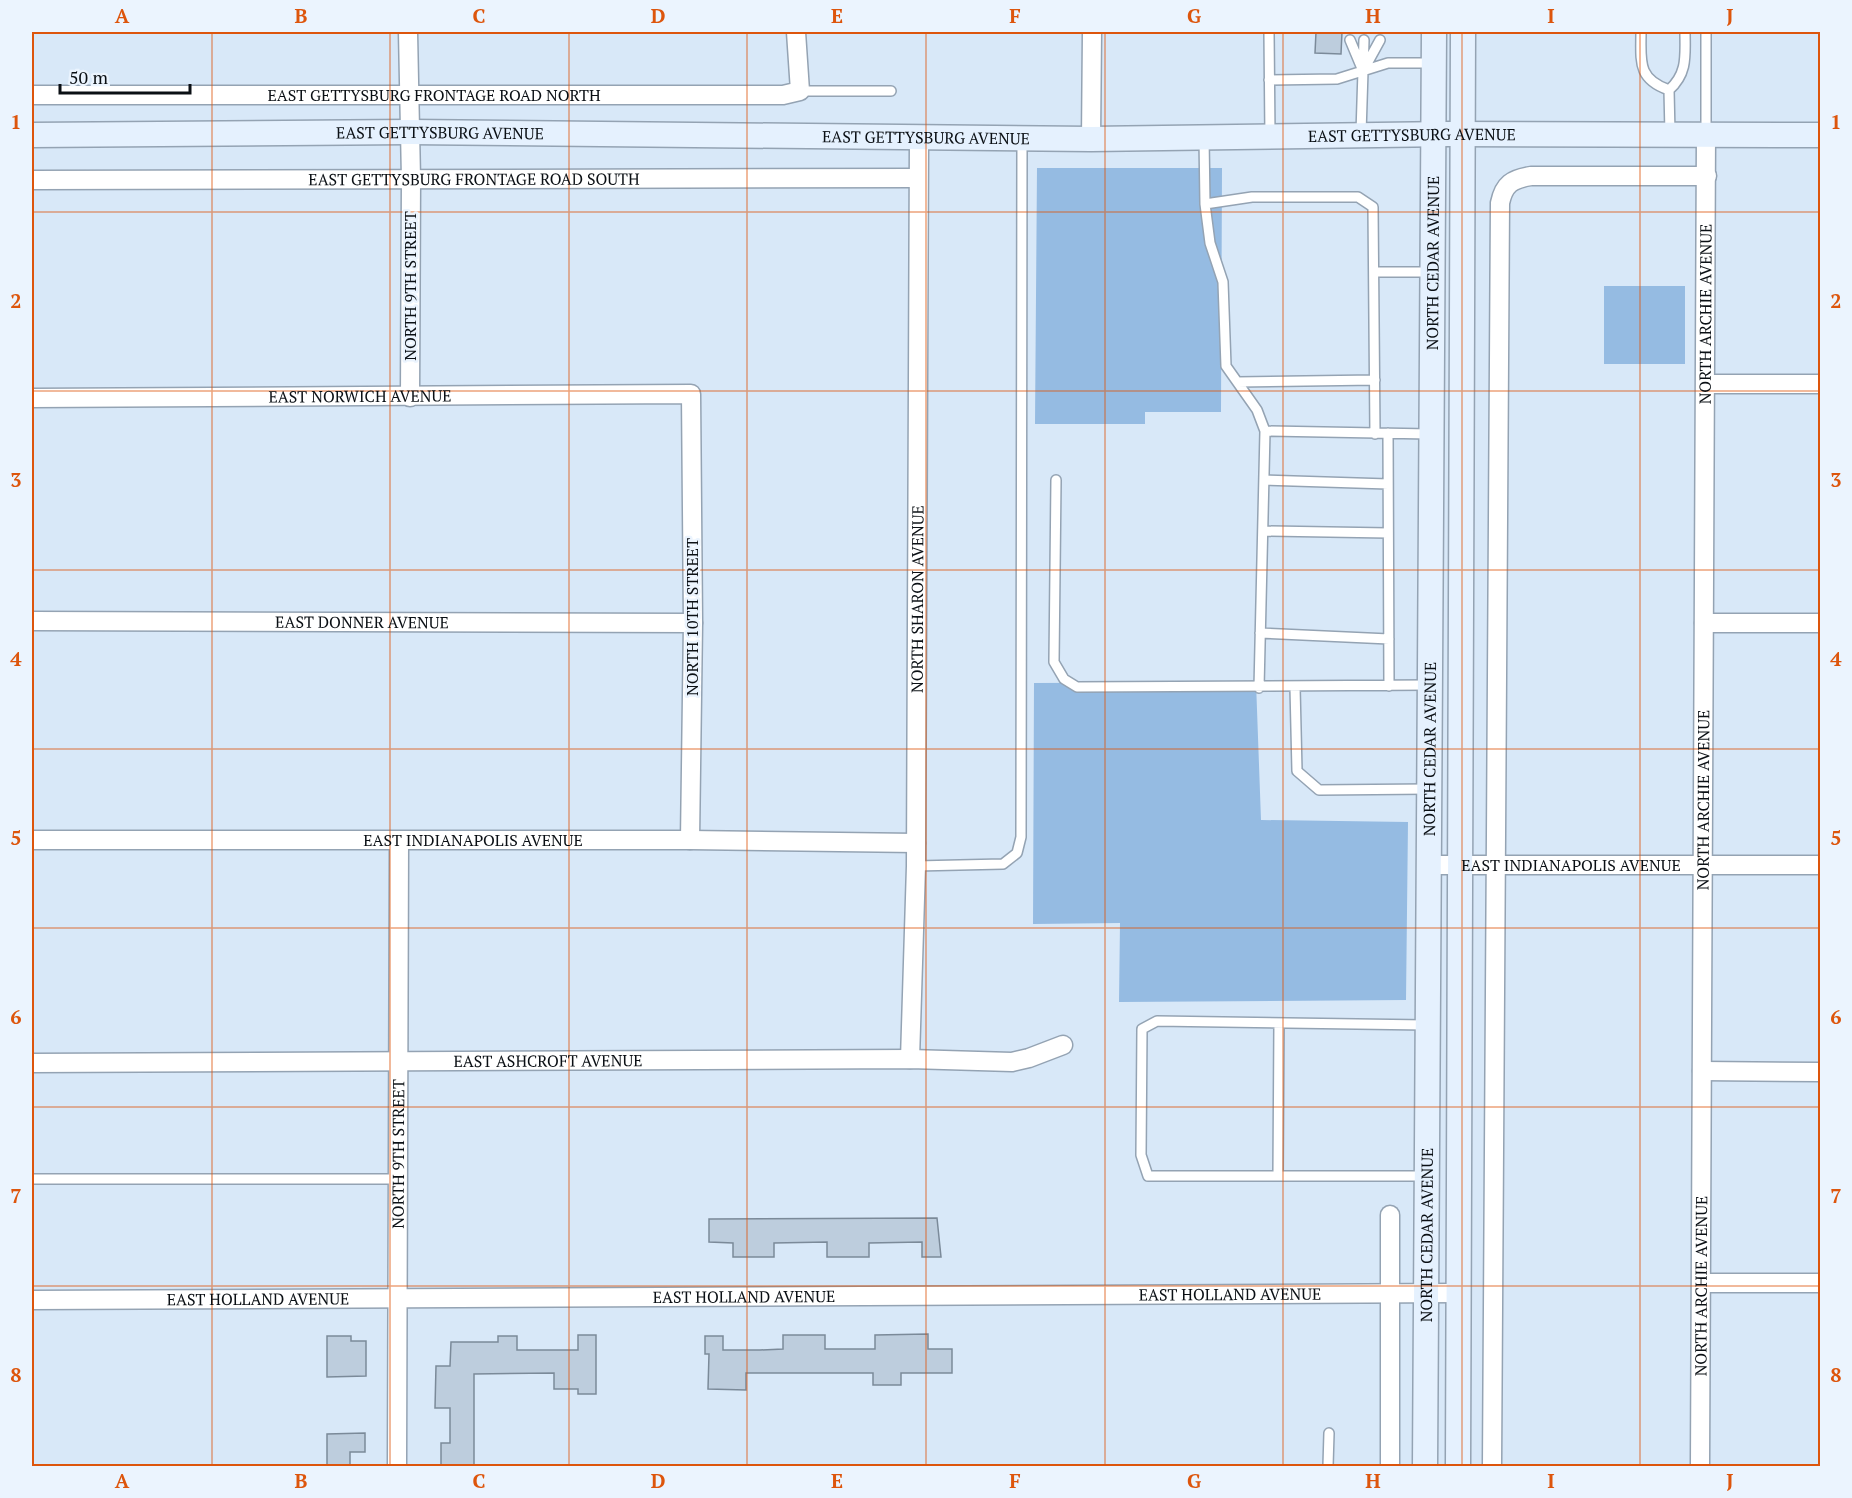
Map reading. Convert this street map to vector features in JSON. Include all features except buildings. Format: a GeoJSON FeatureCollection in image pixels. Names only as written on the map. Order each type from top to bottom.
{"type":"FeatureCollection","features":[{"type":"Feature","properties":{"kind":"main road","name":"NORTH CEDAR AVENUE"},"geometry":{"type":"LineString","coordinates":[[1425,1467],[1434,32]]}},
{"type":"Feature","properties":{"kind":"main road","name":"NORTH CEDAR AVENUE"},"geometry":{"type":"LineString","coordinates":[[1458,1467],[1463,32]]}},
{"type":"Feature","properties":{"kind":"main road","name":"EAST GETTYSBURG AVENUE"},"geometry":{"type":"LineString","coordinates":[[32,135],[410,132],[782,134],[1091,139],[1434,134],[1821,135]]}},
{"type":"Feature","properties":{"kind":"main road"},"geometry":{"type":"LineString","coordinates":[[1432,434],[1444,441],[1448,449],[1452,516],[1461,537]]}},
{"type":"Feature","properties":{"kind":"street","name":"NORTH 9TH STREET"},"geometry":{"type":"LineString","coordinates":[[408,32],[411,179],[410,397]]}},
{"type":"Feature","properties":{"kind":"street"},"geometry":{"type":"LineString","coordinates":[[796,32],[800,91]]}},
{"type":"Feature","properties":{"kind":"street"},"geometry":{"type":"LineString","coordinates":[[1091,139],[1092,32]]}},
{"type":"Feature","properties":{"kind":"street","name":"EAST GETTYSBURG FRONTAGE ROAD NORTH"},"geometry":{"type":"LineString","coordinates":[[32,95],[783,95],[800,91]]}},
{"type":"Feature","properties":{"kind":"street","name":"NORTH ARCHIE AVENUE"},"geometry":{"type":"LineString","coordinates":[[1700,1467],[1706,133]]}},
{"type":"Feature","properties":{"kind":"street","name":"NORTH SHARON AVENUE"},"geometry":{"type":"LineString","coordinates":[[910,1059],[916,867],[919,138]]}},
{"type":"Feature","properties":{"kind":"street"},"geometry":{"type":"LineString","coordinates":[[1492,1467],[1500,215],[1503,189],[1514,179],[1531,176],[1707,176]]}},
{"type":"Feature","properties":{"kind":"street","name":"EAST GETTYSBURG FRONTAGE ROAD SOUTH"},"geometry":{"type":"LineString","coordinates":[[32,180],[918,178]]}},
{"type":"Feature","properties":{"kind":"street"},"geometry":{"type":"LineString","coordinates":[[1706,384],[1821,384]]}},
{"type":"Feature","properties":{"kind":"street","name":"EAST NORWICH AVENUE"},"geometry":{"type":"LineString","coordinates":[[32,398],[691,394]]}},
{"type":"Feature","properties":{"kind":"street","name":"NORTH 10TH STREET"},"geometry":{"type":"LineString","coordinates":[[690,840],[693,623],[691,394]]}},
{"type":"Feature","properties":{"kind":"street","name":"EAST DONNER AVENUE"},"geometry":{"type":"LineString","coordinates":[[32,621],[693,623]]}},
{"type":"Feature","properties":{"kind":"street"},"geometry":{"type":"LineString","coordinates":[[1704,623],[1821,623]]}},
{"type":"Feature","properties":{"kind":"street","name":"EAST INDIANAPOLIS AVENUE"},"geometry":{"type":"LineString","coordinates":[[32,840],[399,842],[690,840],[916,843]]}},
{"type":"Feature","properties":{"kind":"street","name":"NORTH 9TH STREET"},"geometry":{"type":"LineString","coordinates":[[397,1467],[399,842]]}},
{"type":"Feature","properties":{"kind":"street","name":"EAST INDIANAPOLIS AVENUE"},"geometry":{"type":"LineString","coordinates":[[1429,865],[1821,866]]}},
{"type":"Feature","properties":{"kind":"street","name":"EAST ASHCROFT AVENUE"},"geometry":{"type":"LineString","coordinates":[[32,1063],[910,1059],[1012,1062],[1063,1045]]}},
{"type":"Feature","properties":{"kind":"street"},"geometry":{"type":"LineString","coordinates":[[1702,1071],[1821,1072]]}},
{"type":"Feature","properties":{"kind":"street"},"geometry":{"type":"LineString","coordinates":[[1390,1215],[1390,1467]]}},
{"type":"Feature","properties":{"kind":"street"},"geometry":{"type":"LineString","coordinates":[[1702,1282],[1821,1283]]}},
{"type":"Feature","properties":{"kind":"street","name":"EAST HOLLAND AVENUE"},"geometry":{"type":"LineString","coordinates":[[32,1300],[399,1296],[1458,1293]]}},
{"type":"Feature","properties":{"kind":"lane"},"geometry":{"type":"LineString","coordinates":[[1269,32],[1270,137]]}},
{"type":"Feature","properties":{"kind":"lane"},"geometry":{"type":"LineString","coordinates":[[1641,32],[1641,62],[1644,72],[1653,85],[1669,90]]}},
{"type":"Feature","properties":{"kind":"lane"},"geometry":{"type":"LineString","coordinates":[[1670,134],[1669,90],[1680,80],[1685,68],[1685,32]]}},
{"type":"Feature","properties":{"kind":"lane"},"geometry":{"type":"LineString","coordinates":[[1706,32],[1706,133]]}},
{"type":"Feature","properties":{"kind":"lane"},"geometry":{"type":"LineString","coordinates":[[1350,40],[1363,71]]}},
{"type":"Feature","properties":{"kind":"lane"},"geometry":{"type":"LineString","coordinates":[[1361,136],[1364,40]]}},
{"type":"Feature","properties":{"kind":"lane"},"geometry":{"type":"LineString","coordinates":[[1363,71],[1380,40]]}},
{"type":"Feature","properties":{"kind":"lane"},"geometry":{"type":"LineString","coordinates":[[1269,80],[1337,79],[1388,63],[1434,63]]}},
{"type":"Feature","properties":{"kind":"lane"},"geometry":{"type":"LineString","coordinates":[[800,91],[891,91]]}},
{"type":"Feature","properties":{"kind":"lane"},"geometry":{"type":"LineString","coordinates":[[1204,138],[1205,204],[1210,243],[1223,282],[1226,366],[1257,410],[1265,430],[1259,688]]}},
{"type":"Feature","properties":{"kind":"lane"},"geometry":{"type":"LineString","coordinates":[[916,867],[1003,864],[1017,853],[1021,837],[1022,139]]}},
{"type":"Feature","properties":{"kind":"lane"},"geometry":{"type":"LineString","coordinates":[[1205,204],[1252,197],[1358,197],[1373,207],[1375,434]]}},
{"type":"Feature","properties":{"kind":"lane"},"geometry":{"type":"LineString","coordinates":[[1375,272],[1433,272]]}},
{"type":"Feature","properties":{"kind":"lane"},"geometry":{"type":"LineString","coordinates":[[1238,382],[1375,380]]}},
{"type":"Feature","properties":{"kind":"lane"},"geometry":{"type":"LineString","coordinates":[[1265,430],[1432,434]]}},
{"type":"Feature","properties":{"kind":"lane"},"geometry":{"type":"LineString","coordinates":[[1388,433],[1389,686]]}},
{"type":"Feature","properties":{"kind":"lane"},"geometry":{"type":"LineString","coordinates":[[1056,480],[1054,663],[1064,679],[1077,687],[1259,688],[1430,685]]}},
{"type":"Feature","properties":{"kind":"lane"},"geometry":{"type":"LineString","coordinates":[[1264,480],[1388,484]]}},
{"type":"Feature","properties":{"kind":"lane"},"geometry":{"type":"LineString","coordinates":[[1263,531],[1388,533]]}},
{"type":"Feature","properties":{"kind":"lane"},"geometry":{"type":"LineString","coordinates":[[1260,633],[1389,639]]}},
{"type":"Feature","properties":{"kind":"lane"},"geometry":{"type":"LineString","coordinates":[[1294,687],[1297,771],[1319,790],[1430,789]]}},
{"type":"Feature","properties":{"kind":"lane"},"geometry":{"type":"LineString","coordinates":[[1427,1176],[1148,1176],[1141,1155],[1142,1029],[1157,1022],[1428,1025]]}},
{"type":"Feature","properties":{"kind":"lane"},"geometry":{"type":"LineString","coordinates":[[1278,1176],[1280,1023]]}},
{"type":"Feature","properties":{"kind":"lane"},"geometry":{"type":"LineString","coordinates":[[32,1179],[397,1179]]}},
{"type":"Feature","properties":{"kind":"lane"},"geometry":{"type":"LineString","coordinates":[[1328,1467],[1329,1433]]}},
{"type":"Feature","properties":{"kind":"shaded area"},"geometry":{"type":"Polygon","coordinates":[[[1037,168],[1222,168],[1221,412],[1145,412],[1145,424],[1035,424],[1037,168]]]}},
{"type":"Feature","properties":{"kind":"shaded area"},"geometry":{"type":"Polygon","coordinates":[[[1604,286],[1685,286],[1685,364],[1604,364],[1604,286]]]}},
{"type":"Feature","properties":{"kind":"shaded area"},"geometry":{"type":"Polygon","coordinates":[[[1256,682],[1261,820],[1408,822],[1406,1000],[1119,1002],[1120,923],[1033,924],[1034,683],[1256,682]]]}}]}
